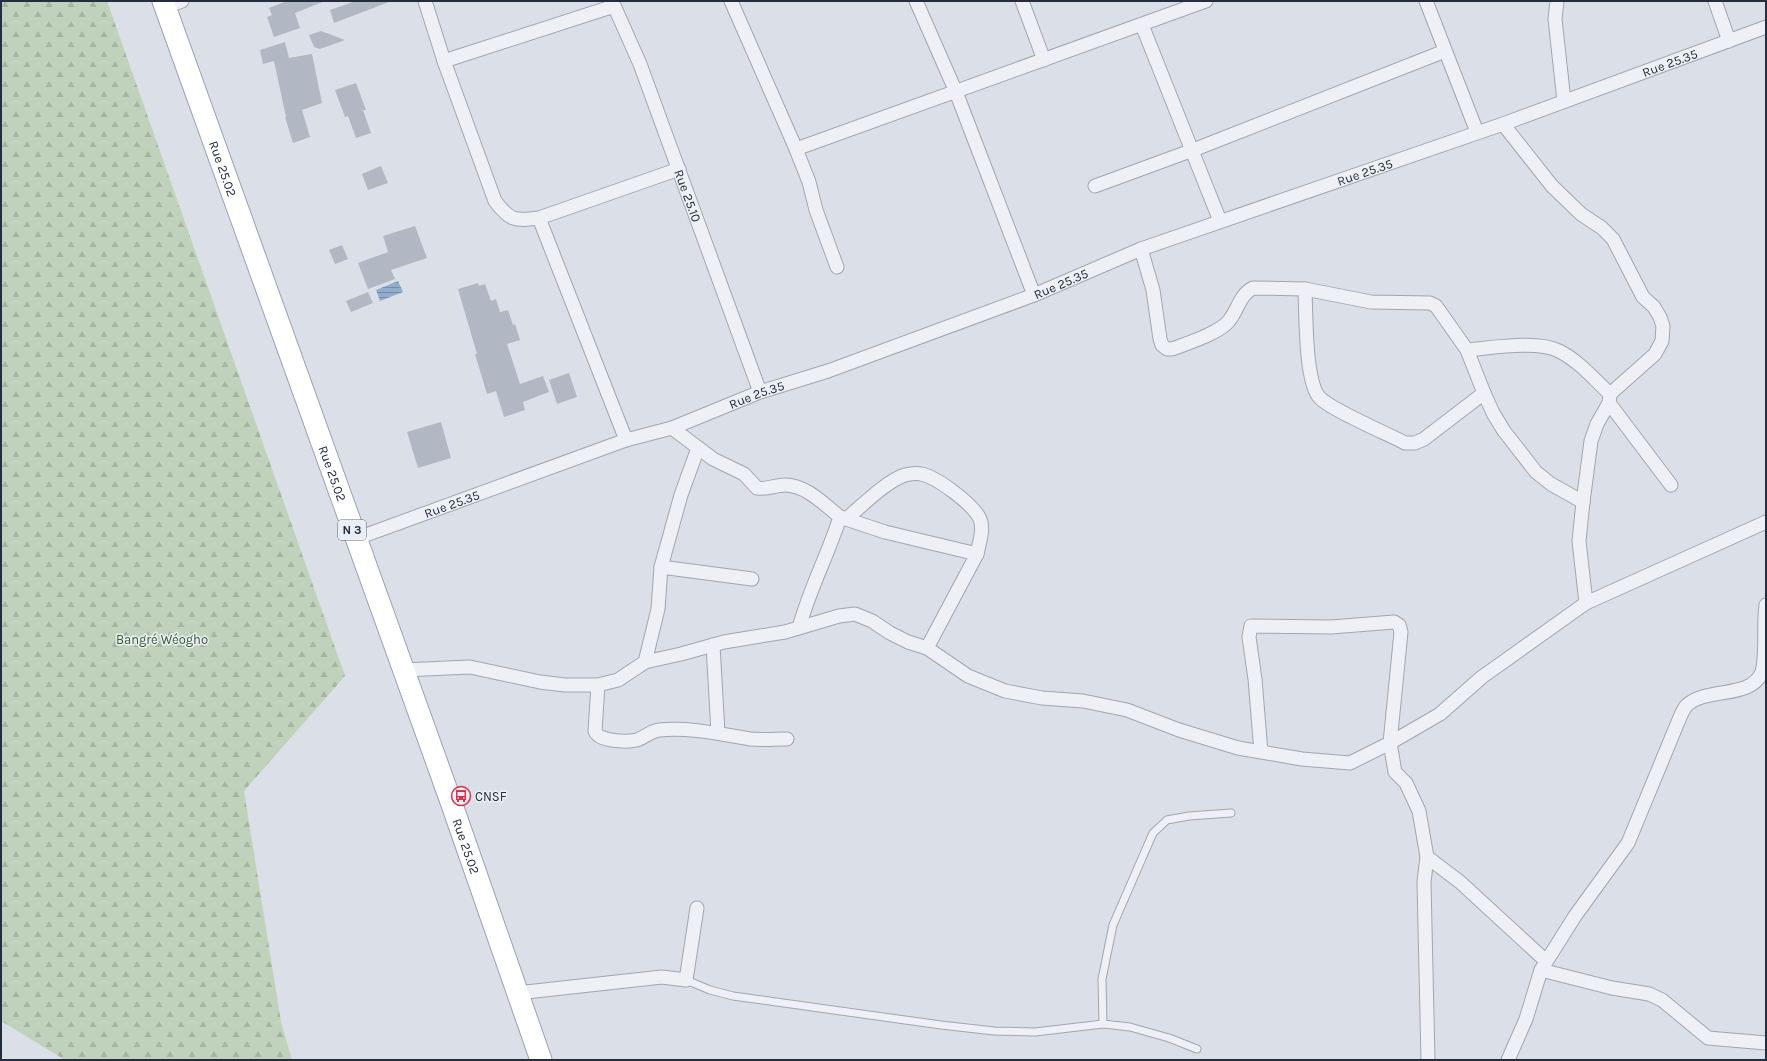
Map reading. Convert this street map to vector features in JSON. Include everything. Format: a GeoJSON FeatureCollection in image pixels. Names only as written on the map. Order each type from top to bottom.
{"type":"FeatureCollection","features":[{"type":"Feature","properties":{"kind":"main road","name":"Rue 25.02"},"geometry":{"type":"LineString","coordinates":[[170,3],[355,539],[404,670],[541,1060]]}},
{"type":"Feature","properties":{"kind":"street"},"geometry":{"type":"LineString","coordinates":[[425,1],[444,61],[495,201],[505,213],[518,221],[539,218],[679,170]]}},
{"type":"Feature","properties":{"kind":"street"},"geometry":{"type":"LineString","coordinates":[[731,1],[796,149],[809,182],[816,210],[837,267]]}},
{"type":"Feature","properties":{"kind":"street"},"geometry":{"type":"LineString","coordinates":[[916,1],[956,92],[1034,295]]}},
{"type":"Feature","properties":{"kind":"street"},"geometry":{"type":"LineString","coordinates":[[1022,1],[1044,60]]}},
{"type":"Feature","properties":{"kind":"street"},"geometry":{"type":"LineString","coordinates":[[796,149],[1206,1]]}},
{"type":"Feature","properties":{"kind":"street"},"geometry":{"type":"LineString","coordinates":[[1426,1],[1477,132]]}},
{"type":"Feature","properties":{"kind":"street"},"geometry":{"type":"LineString","coordinates":[[1557,1],[1555,19],[1564,101]]}},
{"type":"Feature","properties":{"kind":"street"},"geometry":{"type":"LineString","coordinates":[[1715,1],[1729,41]]}},
{"type":"Feature","properties":{"kind":"street"},"geometry":{"type":"LineString","coordinates":[[444,61],[613,3]]}},
{"type":"Feature","properties":{"kind":"street","name":"Rue 25.10"},"geometry":{"type":"LineString","coordinates":[[613,3],[640,64],[760,392]]}},
{"type":"Feature","properties":{"kind":"street"},"geometry":{"type":"LineString","coordinates":[[1142,25],[1220,221]]}},
{"type":"Feature","properties":{"kind":"street","name":"Rue 25.35"},"geometry":{"type":"LineString","coordinates":[[355,539],[626,440],[672,428],[760,392],[828,371],[1034,295],[1141,249],[1503,124],[1766,28]]}},
{"type":"Feature","properties":{"kind":"street"},"geometry":{"type":"LineString","coordinates":[[1751,33],[1766,36]]}},
{"type":"Feature","properties":{"kind":"street"},"geometry":{"type":"LineString","coordinates":[[1094,186],[1193,150],[1445,51]]}},
{"type":"Feature","properties":{"kind":"street"},"geometry":{"type":"LineString","coordinates":[[1503,124],[1552,186],[1582,214],[1602,228],[1613,239],[1643,297],[1654,307],[1663,326],[1662,341],[1655,354],[1610,399],[1597,424],[1591,441],[1579,541],[1586,603]]}},
{"type":"Feature","properties":{"kind":"street"},"geometry":{"type":"LineString","coordinates":[[539,218],[626,440]]}},
{"type":"Feature","properties":{"kind":"street"},"geometry":{"type":"LineString","coordinates":[[1141,249],[1153,290],[1160,339],[1162,345],[1167,349],[1172,349],[1204,336],[1228,322],[1246,291],[1254,288],[1305,289],[1371,302],[1430,303],[1439,310],[1467,350],[1493,413],[1504,431],[1536,472],[1557,487],[1583,502]]}},
{"type":"Feature","properties":{"kind":"street"},"geometry":{"type":"LineString","coordinates":[[1305,289],[1307,340],[1314,389],[1326,403],[1406,442],[1415,443],[1424,439],[1484,393]]}},
{"type":"Feature","properties":{"kind":"street"},"geometry":{"type":"LineString","coordinates":[[1467,350],[1521,346],[1547,347],[1557,350],[1582,366],[1610,399],[1671,485]]}},
{"type":"Feature","properties":{"kind":"street"},"geometry":{"type":"LineString","coordinates":[[672,428],[713,459],[744,474],[757,488],[786,485],[797,487],[824,503],[843,518],[885,532],[977,554]]}},
{"type":"Feature","properties":{"kind":"street"},"geometry":{"type":"LineString","coordinates":[[645,662],[658,609],[661,567],[681,495],[698,448]]}},
{"type":"Feature","properties":{"kind":"street"},"geometry":{"type":"LineString","coordinates":[[799,628],[806,602],[843,518],[888,485],[905,476],[920,474],[940,483],[971,506],[980,518],[982,530],[977,554],[927,648]]}},
{"type":"Feature","properties":{"kind":"street"},"geometry":{"type":"LineString","coordinates":[[404,670],[470,667],[540,682],[565,685],[598,685],[618,680],[645,662],[713,645],[799,628],[839,616],[856,614],[872,621],[890,633],[908,642],[927,648],[968,676],[1005,691],[1042,698],[1083,701],[1128,710],[1210,740],[1238,748],[1302,759],[1350,763],[1390,743],[1440,714],[1482,677],[1586,603],[1766,522]]}},
{"type":"Feature","properties":{"kind":"street"},"geometry":{"type":"LineString","coordinates":[[661,567],[752,579]]}},
{"type":"Feature","properties":{"kind":"street"},"geometry":{"type":"LineString","coordinates":[[1508,1060],[1526,1019],[1544,965],[1575,916],[1628,843],[1686,706],[1696,699],[1718,693],[1740,690],[1754,684],[1762,672],[1766,605]]}},
{"type":"Feature","properties":{"kind":"street"},"geometry":{"type":"LineString","coordinates":[[1261,752],[1249,637],[1250,629],[1253,625],[1331,627],[1394,622],[1399,625],[1401,632],[1390,743],[1395,772],[1406,783],[1419,811],[1427,857],[1424,882],[1428,1060]]}},
{"type":"Feature","properties":{"kind":"street"},"geometry":{"type":"LineString","coordinates":[[713,645],[718,733]]}},
{"type":"Feature","properties":{"kind":"street"},"geometry":{"type":"LineString","coordinates":[[598,685],[595,727],[596,734],[601,738],[635,740],[651,732],[660,730],[693,730],[752,739],[787,739]]}},
{"type":"Feature","properties":{"kind":"street"},"geometry":{"type":"LineString","coordinates":[[1427,857],[1460,882],[1544,965],[1612,988],[1649,994],[1662,1000],[1708,1038],[1766,1043]]}},
{"type":"Feature","properties":{"kind":"street"},"geometry":{"type":"LineString","coordinates":[[517,992],[662,977],[686,980],[697,908]]}},
{"type":"Feature","properties":{"kind":"lane"},"geometry":{"type":"LineString","coordinates":[[1103,1024],[1102,979],[1114,925],[1153,833],[1167,820],[1189,816],[1231,812]]}},
{"type":"Feature","properties":{"kind":"lane"},"geometry":{"type":"LineString","coordinates":[[686,980],[710,990],[733,996],[994,1031],[1035,1032],[1103,1024],[1130,1027],[1169,1038],[1197,1049]]}},
{"type":"Feature","properties":{"kind":"green space","name":"Bangré Wéogho"},"geometry":{"type":"Polygon","coordinates":[[[1,1],[107,1],[345,676],[244,791],[281,1022],[292,1060],[65,1060],[1,1021],[1,1]]]}},
{"type":"Feature","properties":{"kind":"water"},"geometry":{"type":"Polygon","coordinates":[[[398,281],[403,292],[380,301],[376,290],[398,281]]]}},
{"type":"Feature","properties":{"kind":"building"},"geometry":{"type":"Polygon","coordinates":[[[287,1],[325,1],[295,13],[300,28],[274,37],[267,17],[272,15],[269,8],[287,1]]]}},
{"type":"Feature","properties":{"kind":"building"},"geometry":{"type":"Polygon","coordinates":[[[356,1],[389,2],[334,23],[330,10],[356,1]]]}},
{"type":"Feature","properties":{"kind":"building"},"geometry":{"type":"Polygon","coordinates":[[[321,31],[345,40],[320,49],[314,47],[309,35],[321,31]]]}},
{"type":"Feature","properties":{"kind":"building"},"geometry":{"type":"Polygon","coordinates":[[[285,42],[289,58],[312,54],[322,103],[302,110],[310,137],[293,143],[285,117],[274,61],[263,64],[260,50],[285,42]]]}},
{"type":"Feature","properties":{"kind":"building"},"geometry":{"type":"Polygon","coordinates":[[[356,83],[366,110],[363,110],[371,133],[356,138],[348,116],[345,117],[335,90],[356,83]]]}},
{"type":"Feature","properties":{"kind":"building"},"geometry":{"type":"Polygon","coordinates":[[[381,166],[388,183],[368,190],[362,174],[381,166]]]}},
{"type":"Feature","properties":{"kind":"building"},"geometry":{"type":"Polygon","coordinates":[[[415,226],[427,258],[391,270],[395,279],[368,289],[358,263],[388,252],[383,236],[415,226]]]}},
{"type":"Feature","properties":{"kind":"building"},"geometry":{"type":"Polygon","coordinates":[[[342,245],[348,259],[335,264],[329,250],[342,245]]]}},
{"type":"Feature","properties":{"kind":"building"},"geometry":{"type":"Polygon","coordinates":[[[478,283],[479,286],[485,284],[491,301],[496,299],[500,312],[508,310],[513,325],[515,324],[520,340],[507,344],[520,384],[543,376],[549,392],[523,402],[525,410],[504,417],[496,391],[487,394],[458,289],[478,283]]]}},
{"type":"Feature","properties":{"kind":"building"},"geometry":{"type":"Polygon","coordinates":[[[368,292],[373,303],[351,312],[346,301],[368,292]]]}},
{"type":"Feature","properties":{"kind":"building"},"geometry":{"type":"Polygon","coordinates":[[[569,373],[577,397],[557,404],[549,380],[569,373]]]}},
{"type":"Feature","properties":{"kind":"building"},"geometry":{"type":"Polygon","coordinates":[[[441,422],[451,458],[418,468],[407,432],[441,422]]]}},
{"type":"Feature","properties":{"kind":"place","name":"CNSF"},"geometry":{"type":"Point","coordinates":[461,796]}}]}
